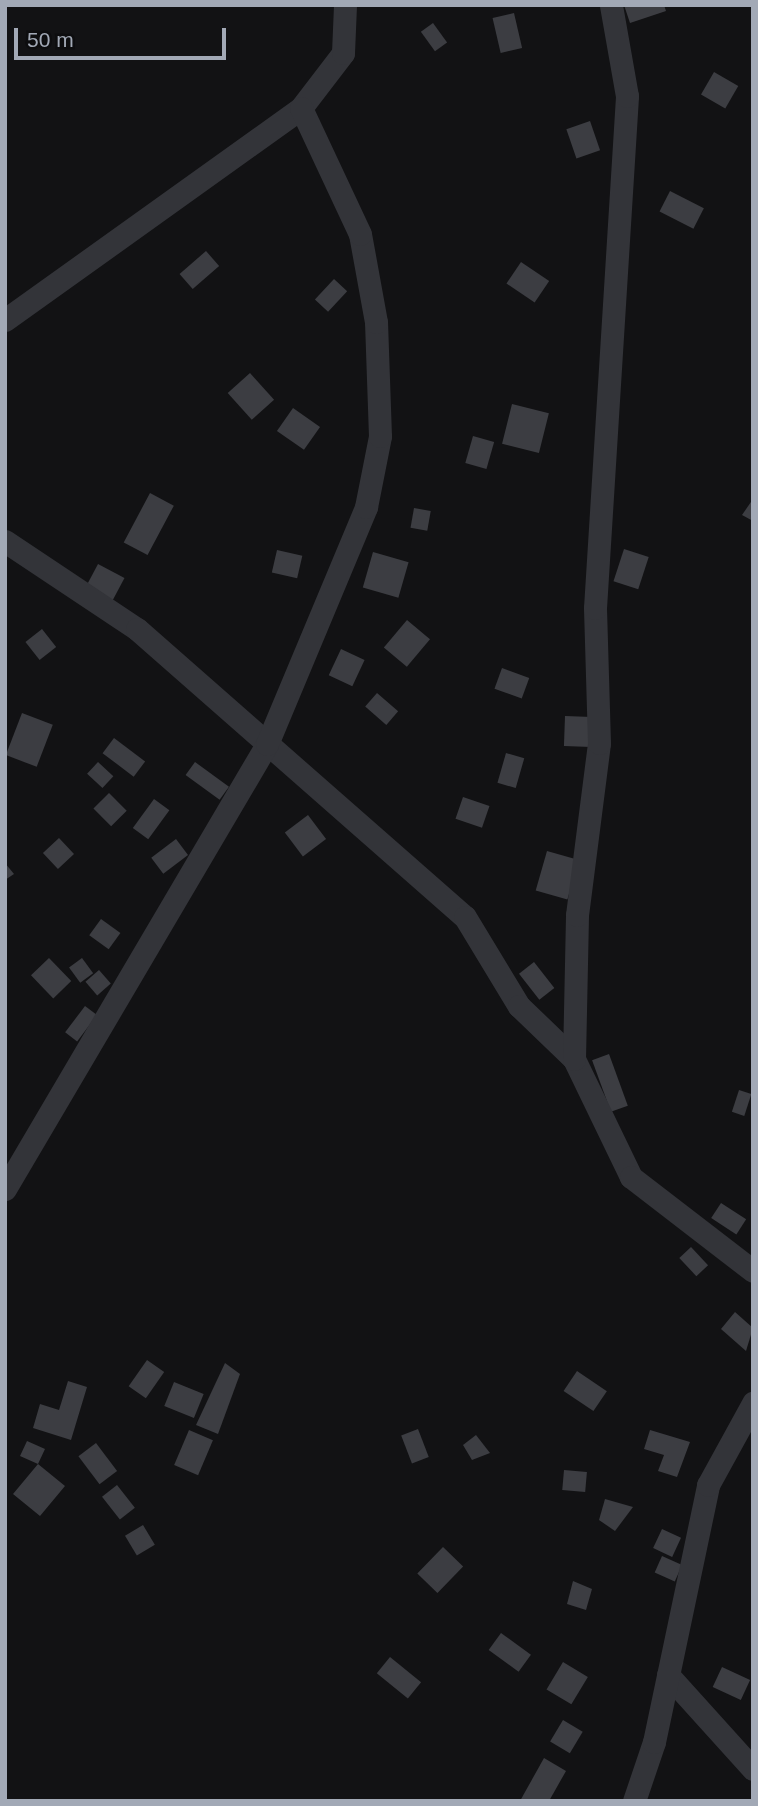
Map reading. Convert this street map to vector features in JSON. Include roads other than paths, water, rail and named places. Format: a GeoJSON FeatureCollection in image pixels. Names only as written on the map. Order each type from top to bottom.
{"type":"FeatureCollection","features":[{"type":"Feature","properties":{"kind":"street"},"geometry":{"type":"LineString","coordinates":[[5,320],[301,108],[343,53],[345,5]]}},
{"type":"Feature","properties":{"kind":"street"},"geometry":{"type":"LineString","coordinates":[[575,1059],[578,902],[599,743],[596,595],[627,96],[611,5]]}},
{"type":"Feature","properties":{"kind":"street"},"geometry":{"type":"LineString","coordinates":[[5,1189],[267,744],[366,508],[380,436],[376,323],[360,234],[301,108]]}},
{"type":"Feature","properties":{"kind":"street"},"geometry":{"type":"LineString","coordinates":[[5,541],[137,629],[465,917],[519,1006],[575,1059],[631,1177],[753,1271]]}},
{"type":"Feature","properties":{"kind":"street"},"geometry":{"type":"LineString","coordinates":[[634,1801],[668,1675],[708,1485],[753,1403]]}},
{"type":"Feature","properties":{"kind":"street"},"geometry":{"type":"LineString","coordinates":[[668,1675],[753,1769]]}}]}
